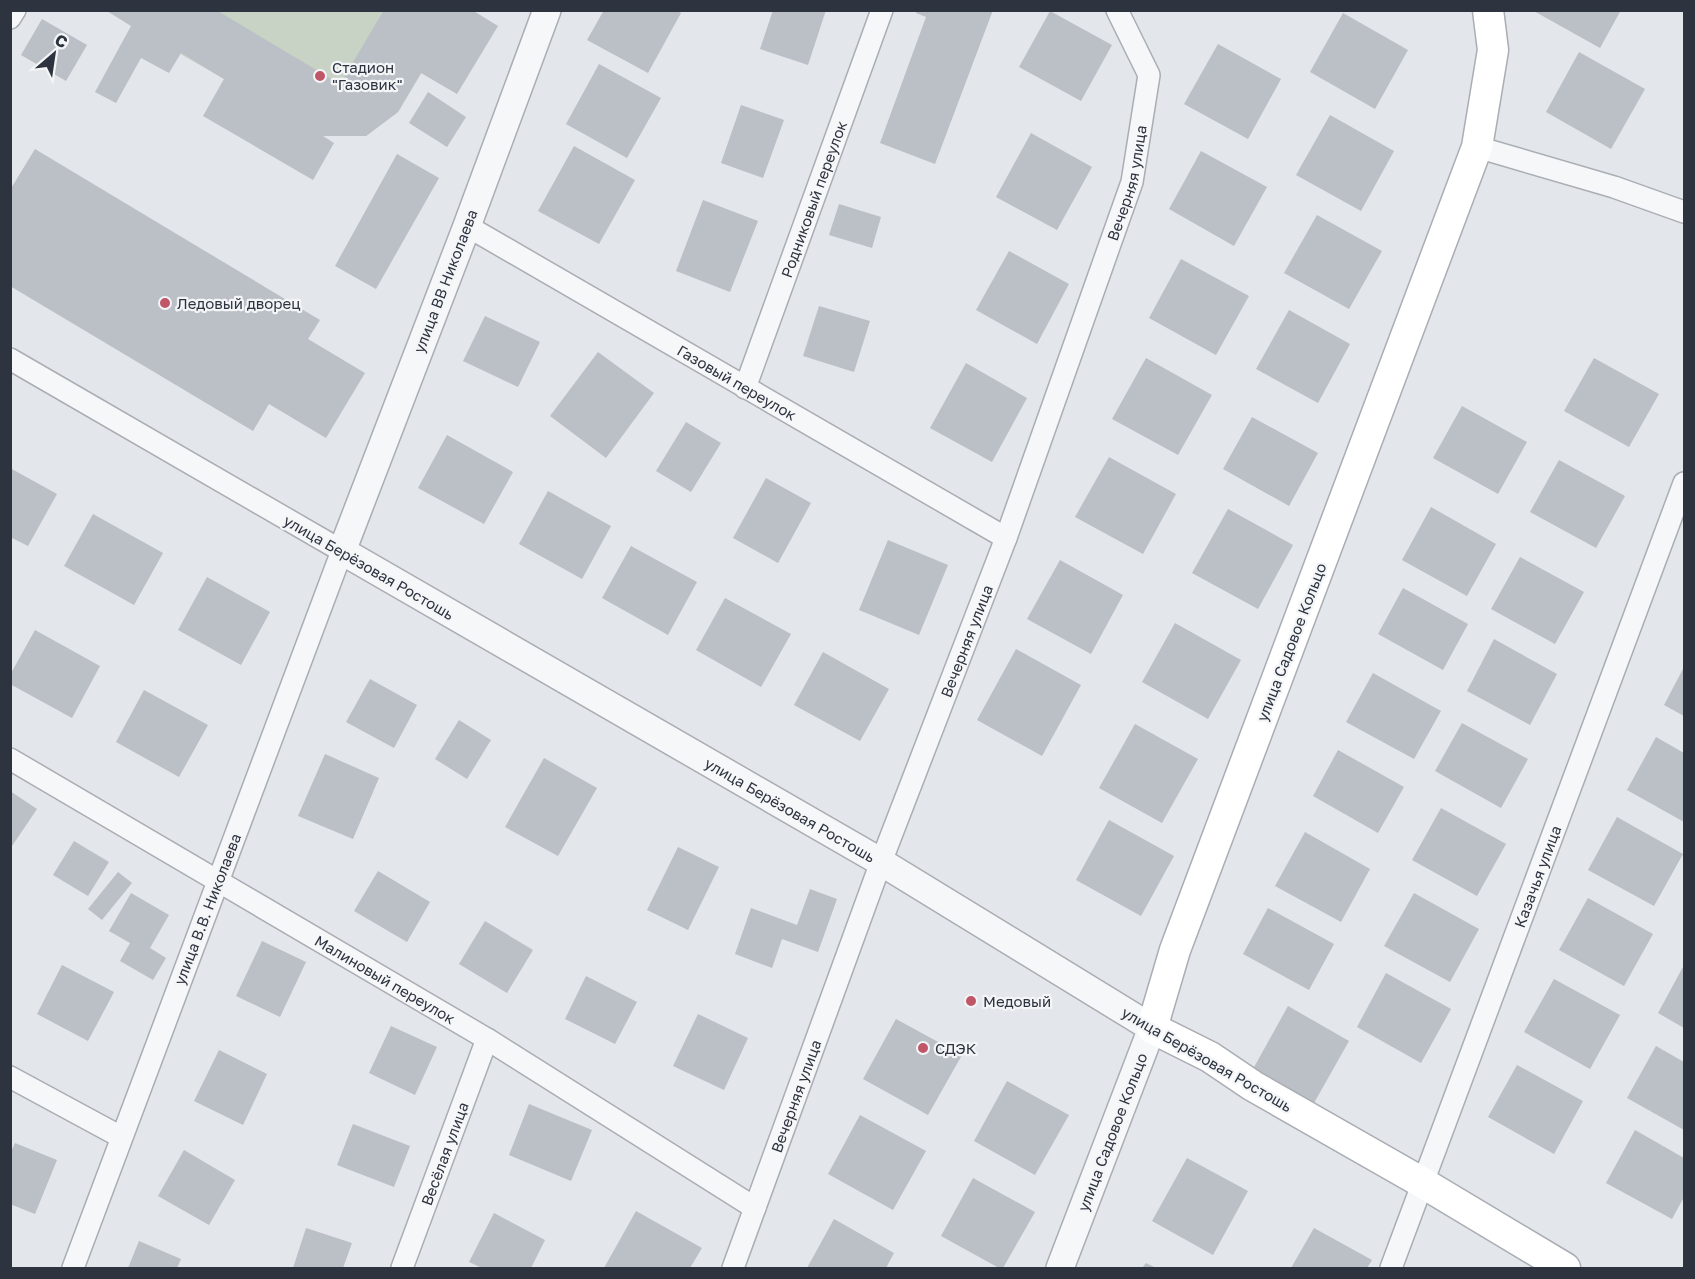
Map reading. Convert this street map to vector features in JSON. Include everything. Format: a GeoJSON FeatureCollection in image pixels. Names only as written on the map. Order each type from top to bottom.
{"type":"FeatureCollection","features":[{"type":"Feature","properties":{"kind":"main road","name":"улица Садовое Кольцо"},"geometry":{"type":"LineString","coordinates":[[1152,1028],[1175,950],[1477,147],[1493,50],[1488,10]]}},
{"type":"Feature","properties":{"kind":"main road","name":"улица Берёзовая Ростошь"},"geometry":{"type":"LineString","coordinates":[[1152,1028],[1210,1057],[1253,1086],[1424,1183],[1564,1269]]}},
{"type":"Feature","properties":{"kind":"street"},"geometry":{"type":"LineString","coordinates":[[10,18],[15,10]]}},
{"type":"Feature","properties":{"kind":"street","name":"улица ВВ Николаева"},"geometry":{"type":"LineString","coordinates":[[342,551],[547,10]]}},
{"type":"Feature","properties":{"kind":"street","name":"Родниковый переулок"},"geometry":{"type":"LineString","coordinates":[[745,388],[882,10]]}},
{"type":"Feature","properties":{"kind":"street","name":"Вечерняя улица"},"geometry":{"type":"LineString","coordinates":[[733,1269],[881,862],[1006,538],[1132,182],[1149,75],[1117,10]]}},
{"type":"Feature","properties":{"kind":"street"},"geometry":{"type":"LineString","coordinates":[[1477,147],[1614,187],[1684,212]]}},
{"type":"Feature","properties":{"kind":"street","name":"Газовый переулок"},"geometry":{"type":"LineString","coordinates":[[467,226],[1006,538]]}},
{"type":"Feature","properties":{"kind":"street","name":"улица Берёзовая Ростошь"},"geometry":{"type":"LineString","coordinates":[[10,359],[881,862],[1152,1028]]}},
{"type":"Feature","properties":{"kind":"street","name":"Казачья улица"},"geometry":{"type":"LineString","coordinates":[[1391,1269],[1684,483]]}},
{"type":"Feature","properties":{"kind":"street","name":"улица В.В. Николаева"},"geometry":{"type":"LineString","coordinates":[[73,1269],[342,551]]}},
{"type":"Feature","properties":{"kind":"street","name":"Малиновый переулок"},"geometry":{"type":"LineString","coordinates":[[10,759],[487,1038],[755,1208]]}},
{"type":"Feature","properties":{"kind":"street","name":"улица Садовое Кольцо"},"geometry":{"type":"LineString","coordinates":[[1060,1269],[1152,1028]]}},
{"type":"Feature","properties":{"kind":"street","name":"Весёлая улица"},"geometry":{"type":"LineString","coordinates":[[402,1269],[487,1038]]}},
{"type":"Feature","properties":{"kind":"street"},"geometry":{"type":"LineString","coordinates":[[10,1077],[121,1137]]}},
{"type":"Feature","properties":{"kind":"green space","name":"Стадион \"Газовик\""},"geometry":{"type":"Polygon","coordinates":[[[106,11],[459,11],[398,112],[366,136],[323,136],[106,11]]]}},
{"type":"Feature","properties":{"kind":"building","name":"Стадион \"Газовик\""},"geometry":{"type":"Polygon","coordinates":[[[106,10],[216,10],[340,84],[384,10],[472,10],[498,26],[457,94],[421,73],[398,112],[366,136],[323,136],[334,143],[313,180],[203,116],[224,79],[181,53],[169,73],[141,58],[116,103],[95,92],[131,26],[106,10]]]}},
{"type":"Feature","properties":{"kind":"building"},"geometry":{"type":"Polygon","coordinates":[[[604,10],[676,10],[681,13],[648,73],[587,40],[604,10]]]}},
{"type":"Feature","properties":{"kind":"building"},"geometry":{"type":"Polygon","coordinates":[[[773,10],[826,10],[808,65],[760,49],[773,10]]]}},
{"type":"Feature","properties":{"kind":"building"},"geometry":{"type":"Polygon","coordinates":[[[917,10],[993,10],[935,164],[880,143],[926,17],[916,13],[917,10]]]}},
{"type":"Feature","properties":{"kind":"building"},"geometry":{"type":"Polygon","coordinates":[[[1532,10],[1621,10],[1600,48],[1532,10]]]}},
{"type":"Feature","properties":{"kind":"building"},"geometry":{"type":"Polygon","coordinates":[[[1050,11],[1112,45],[1081,101],[1019,67],[1050,11]]]}},
{"type":"Feature","properties":{"kind":"building"},"geometry":{"type":"Polygon","coordinates":[[[1343,13],[1408,50],[1375,109],[1310,72],[1343,13]]]}},
{"type":"Feature","properties":{"kind":"building"},"geometry":{"type":"Polygon","coordinates":[[[42,19],[87,45],[66,81],[21,55],[42,19]]]}},
{"type":"Feature","properties":{"kind":"building"},"geometry":{"type":"Polygon","coordinates":[[[1218,44],[1281,79],[1248,139],[1184,104],[1218,44]]]}},
{"type":"Feature","properties":{"kind":"building"},"geometry":{"type":"Polygon","coordinates":[[[1579,52],[1645,89],[1611,149],[1546,112],[1579,52]]]}},
{"type":"Feature","properties":{"kind":"building"},"geometry":{"type":"Polygon","coordinates":[[[599,64],[661,98],[627,158],[566,124],[599,64]]]}},
{"type":"Feature","properties":{"kind":"building"},"geometry":{"type":"Polygon","coordinates":[[[428,92],[466,117],[447,147],[409,123],[428,92]]]}},
{"type":"Feature","properties":{"kind":"building"},"geometry":{"type":"Polygon","coordinates":[[[741,105],[784,120],[763,178],[721,163],[741,105]]]}},
{"type":"Feature","properties":{"kind":"building"},"geometry":{"type":"Polygon","coordinates":[[[1330,115],[1394,151],[1361,211],[1296,175],[1330,115]]]}},
{"type":"Feature","properties":{"kind":"building"},"geometry":{"type":"Polygon","coordinates":[[[1031,133],[1092,167],[1057,230],[996,197],[1031,133]]]}},
{"type":"Feature","properties":{"kind":"building"},"geometry":{"type":"Polygon","coordinates":[[[574,146],[635,180],[599,244],[538,211],[574,146]]]}},
{"type":"Feature","properties":{"kind":"building","name":"Ледовый дворец"},"geometry":{"type":"Polygon","coordinates":[[[35,149],[320,320],[308,339],[365,373],[326,438],[269,404],[253,431],[10,286],[10,190],[35,149]]]}},
{"type":"Feature","properties":{"kind":"building"},"geometry":{"type":"Polygon","coordinates":[[[1201,151],[1267,187],[1234,246],[1169,209],[1201,151]]]}},
{"type":"Feature","properties":{"kind":"building"},"geometry":{"type":"Polygon","coordinates":[[[397,154],[439,178],[376,289],[335,266],[397,154]]]}},
{"type":"Feature","properties":{"kind":"building"},"geometry":{"type":"Polygon","coordinates":[[[703,200],[758,221],[730,292],[676,271],[703,200]]]}},
{"type":"Feature","properties":{"kind":"building"},"geometry":{"type":"Polygon","coordinates":[[[839,204],[881,217],[872,248],[829,235],[839,204]]]}},
{"type":"Feature","properties":{"kind":"building"},"geometry":{"type":"Polygon","coordinates":[[[1317,215],[1382,251],[1349,309],[1284,273],[1317,215]]]}},
{"type":"Feature","properties":{"kind":"building"},"geometry":{"type":"Polygon","coordinates":[[[1009,251],[1069,284],[1037,344],[976,310],[1009,251]]]}},
{"type":"Feature","properties":{"kind":"building"},"geometry":{"type":"Polygon","coordinates":[[[1181,259],[1249,296],[1216,355],[1149,318],[1181,259]]]}},
{"type":"Feature","properties":{"kind":"building"},"geometry":{"type":"Polygon","coordinates":[[[819,306],[870,321],[854,372],[803,356],[819,306]]]}},
{"type":"Feature","properties":{"kind":"building"},"geometry":{"type":"Polygon","coordinates":[[[1289,310],[1350,344],[1318,403],[1256,369],[1289,310]]]}},
{"type":"Feature","properties":{"kind":"building"},"geometry":{"type":"Polygon","coordinates":[[[485,316],[540,342],[518,387],[463,361],[485,316]]]}},
{"type":"Feature","properties":{"kind":"building"},"geometry":{"type":"Polygon","coordinates":[[[598,352],[654,393],[606,458],[550,416],[598,352]]]}},
{"type":"Feature","properties":{"kind":"building"},"geometry":{"type":"Polygon","coordinates":[[[1146,358],[1212,395],[1178,455],[1112,419],[1146,358]]]}},
{"type":"Feature","properties":{"kind":"building"},"geometry":{"type":"Polygon","coordinates":[[[1594,358],[1659,394],[1629,447],[1564,411],[1594,358]]]}},
{"type":"Feature","properties":{"kind":"building"},"geometry":{"type":"Polygon","coordinates":[[[966,363],[1027,398],[992,462],[930,428],[966,363]]]}},
{"type":"Feature","properties":{"kind":"building"},"geometry":{"type":"Polygon","coordinates":[[[1462,406],[1527,442],[1498,494],[1433,458],[1462,406]]]}},
{"type":"Feature","properties":{"kind":"building"},"geometry":{"type":"Polygon","coordinates":[[[1252,417],[1318,453],[1289,506],[1223,469],[1252,417]]]}},
{"type":"Feature","properties":{"kind":"building"},"geometry":{"type":"Polygon","coordinates":[[[686,422],[721,443],[691,492],[656,471],[686,422]]]}},
{"type":"Feature","properties":{"kind":"building"},"geometry":{"type":"Polygon","coordinates":[[[447,435],[513,472],[484,524],[418,488],[447,435]]]}},
{"type":"Feature","properties":{"kind":"building"},"geometry":{"type":"Polygon","coordinates":[[[1109,457],[1176,494],[1143,554],[1075,517],[1109,457]]]}},
{"type":"Feature","properties":{"kind":"building"},"geometry":{"type":"Polygon","coordinates":[[[1559,460],[1625,496],[1596,548],[1530,512],[1559,460]]]}},
{"type":"Feature","properties":{"kind":"building"},"geometry":{"type":"Polygon","coordinates":[[[10,468],[57,494],[28,546],[10,537],[10,468]]]}},
{"type":"Feature","properties":{"kind":"building"},"geometry":{"type":"Polygon","coordinates":[[[766,478],[811,503],[778,563],[733,538],[766,478]]]}},
{"type":"Feature","properties":{"kind":"building"},"geometry":{"type":"Polygon","coordinates":[[[548,491],[611,526],[582,579],[519,544],[548,491]]]}},
{"type":"Feature","properties":{"kind":"building"},"geometry":{"type":"Polygon","coordinates":[[[1431,507],[1496,544],[1467,596],[1402,560],[1431,507]]]}},
{"type":"Feature","properties":{"kind":"building"},"geometry":{"type":"Polygon","coordinates":[[[1228,509],[1293,545],[1258,609],[1192,573],[1228,509]]]}},
{"type":"Feature","properties":{"kind":"building"},"geometry":{"type":"Polygon","coordinates":[[[93,514],[163,553],[134,605],[64,566],[93,514]]]}},
{"type":"Feature","properties":{"kind":"building"},"geometry":{"type":"Polygon","coordinates":[[[888,540],[948,565],[919,635],[859,610],[888,540]]]}},
{"type":"Feature","properties":{"kind":"building"},"geometry":{"type":"Polygon","coordinates":[[[631,546],[697,582],[668,635],[602,598],[631,546]]]}},
{"type":"Feature","properties":{"kind":"building"},"geometry":{"type":"Polygon","coordinates":[[[1520,557],[1584,592],[1555,644],[1491,609],[1520,557]]]}},
{"type":"Feature","properties":{"kind":"building"},"geometry":{"type":"Polygon","coordinates":[[[1060,560],[1123,595],[1091,654],[1027,619],[1060,560]]]}},
{"type":"Feature","properties":{"kind":"building"},"geometry":{"type":"Polygon","coordinates":[[[207,577],[270,612],[241,665],[178,630],[207,577]]]}},
{"type":"Feature","properties":{"kind":"building"},"geometry":{"type":"Polygon","coordinates":[[[1403,588],[1468,624],[1443,670],[1378,634],[1403,588]]]}},
{"type":"Feature","properties":{"kind":"building"},"geometry":{"type":"Polygon","coordinates":[[[725,598],[791,634],[761,687],[696,650],[725,598]]]}},
{"type":"Feature","properties":{"kind":"building"},"geometry":{"type":"Polygon","coordinates":[[[1175,623],[1241,660],[1208,719],[1142,682],[1175,623]]]}},
{"type":"Feature","properties":{"kind":"building"},"geometry":{"type":"Polygon","coordinates":[[[35,630],[100,666],[72,718],[10,684],[10,675],[35,630]]]}},
{"type":"Feature","properties":{"kind":"building"},"geometry":{"type":"Polygon","coordinates":[[[1494,639],[1557,674],[1530,725],[1467,691],[1494,639]]]}},
{"type":"Feature","properties":{"kind":"building"},"geometry":{"type":"Polygon","coordinates":[[[1016,649],[1081,685],[1042,756],[977,720],[1016,649]]]}},
{"type":"Feature","properties":{"kind":"building"},"geometry":{"type":"Polygon","coordinates":[[[823,652],[889,689],[860,741],[794,705],[823,652]]]}},
{"type":"Feature","properties":{"kind":"building"},"geometry":{"type":"Polygon","coordinates":[[[1684,667],[1684,716],[1664,705],[1684,667]]]}},
{"type":"Feature","properties":{"kind":"building"},"geometry":{"type":"Polygon","coordinates":[[[1373,673],[1441,711],[1414,759],[1346,722],[1373,673]]]}},
{"type":"Feature","properties":{"kind":"building"},"geometry":{"type":"Polygon","coordinates":[[[370,679],[417,705],[394,748],[346,722],[370,679]]]}},
{"type":"Feature","properties":{"kind":"building"},"geometry":{"type":"Polygon","coordinates":[[[144,690],[208,725],[179,777],[116,742],[144,690]]]}},
{"type":"Feature","properties":{"kind":"building"},"geometry":{"type":"Polygon","coordinates":[[[459,720],[491,740],[467,779],[435,759],[459,720]]]}},
{"type":"Feature","properties":{"kind":"building"},"geometry":{"type":"Polygon","coordinates":[[[1462,723],[1528,759],[1501,808],[1435,771],[1462,723]]]}},
{"type":"Feature","properties":{"kind":"building"},"geometry":{"type":"Polygon","coordinates":[[[1135,724],[1198,759],[1162,823],[1099,788],[1135,724]]]}},
{"type":"Feature","properties":{"kind":"building"},"geometry":{"type":"Polygon","coordinates":[[[1656,737],[1684,753],[1684,822],[1627,790],[1656,737]]]}},
{"type":"Feature","properties":{"kind":"building"},"geometry":{"type":"Polygon","coordinates":[[[1338,750],[1404,787],[1378,833],[1313,796],[1338,750]]]}},
{"type":"Feature","properties":{"kind":"building"},"geometry":{"type":"Polygon","coordinates":[[[325,754],[379,778],[353,839],[298,816],[325,754]]]}},
{"type":"Feature","properties":{"kind":"building"},"geometry":{"type":"Polygon","coordinates":[[[544,758],[597,788],[558,856],[505,827],[544,758]]]}},
{"type":"Feature","properties":{"kind":"building"},"geometry":{"type":"Polygon","coordinates":[[[10,791],[37,809],[10,849],[10,791]]]}},
{"type":"Feature","properties":{"kind":"building"},"geometry":{"type":"Polygon","coordinates":[[[1441,808],[1506,844],[1477,896],[1412,860],[1441,808]]]}},
{"type":"Feature","properties":{"kind":"building"},"geometry":{"type":"Polygon","coordinates":[[[1617,817],[1683,854],[1654,906],[1588,870],[1617,817]]]}},
{"type":"Feature","properties":{"kind":"building"},"geometry":{"type":"Polygon","coordinates":[[[1109,820],[1174,856],[1141,916],[1076,880],[1109,820]]]}},
{"type":"Feature","properties":{"kind":"building"},"geometry":{"type":"Polygon","coordinates":[[[1305,832],[1370,869],[1341,922],[1275,886],[1305,832]]]}},
{"type":"Feature","properties":{"kind":"building"},"geometry":{"type":"Polygon","coordinates":[[[74,841],[109,862],[88,896],[53,875],[74,841]]]}},
{"type":"Feature","properties":{"kind":"building"},"geometry":{"type":"Polygon","coordinates":[[[678,847],[719,867],[688,930],[647,910],[678,847]]]}},
{"type":"Feature","properties":{"kind":"building"},"geometry":{"type":"Polygon","coordinates":[[[378,871],[430,902],[407,942],[354,911],[378,871]]]}},
{"type":"Feature","properties":{"kind":"building"},"geometry":{"type":"Polygon","coordinates":[[[118,872],[132,883],[102,920],[88,909],[118,872]]]}},
{"type":"Feature","properties":{"kind":"building"},"geometry":{"type":"Polygon","coordinates":[[[810,889],[837,899],[818,952],[782,939],[772,968],[735,954],[751,908],[797,925],[810,889]]]}},
{"type":"Feature","properties":{"kind":"building"},"geometry":{"type":"Polygon","coordinates":[[[131,893],[169,915],[150,948],[166,958],[153,980],[120,961],[130,943],[109,931],[131,893]]]}},
{"type":"Feature","properties":{"kind":"building"},"geometry":{"type":"Polygon","coordinates":[[[1414,893],[1479,929],[1450,982],[1384,946],[1414,893]]]}},
{"type":"Feature","properties":{"kind":"building"},"geometry":{"type":"Polygon","coordinates":[[[1588,898],[1653,934],[1624,986],[1559,950],[1588,898]]]}},
{"type":"Feature","properties":{"kind":"building"},"geometry":{"type":"Polygon","coordinates":[[[1268,908],[1334,944],[1309,990],[1243,954],[1268,908]]]}},
{"type":"Feature","properties":{"kind":"building"},"geometry":{"type":"Polygon","coordinates":[[[485,921],[533,950],[507,993],[459,964],[485,921]]]}},
{"type":"Feature","properties":{"kind":"building"},"geometry":{"type":"Polygon","coordinates":[[[262,941],[306,962],[280,1017],[236,996],[262,941]]]}},
{"type":"Feature","properties":{"kind":"building"},"geometry":{"type":"Polygon","coordinates":[[[62,965],[114,992],[88,1041],[37,1014],[62,965]]]}},
{"type":"Feature","properties":{"kind":"building"},"geometry":{"type":"Polygon","coordinates":[[[1684,965],[1684,1028],[1658,1013],[1684,965]]]}},
{"type":"Feature","properties":{"kind":"building"},"geometry":{"type":"Polygon","coordinates":[[[1386,973],[1451,1009],[1421,1063],[1357,1027],[1386,973]]]}},
{"type":"Feature","properties":{"kind":"building"},"geometry":{"type":"Polygon","coordinates":[[[586,976],[637,1002],[615,1044],[565,1019],[586,976]]]}},
{"type":"Feature","properties":{"kind":"building"},"geometry":{"type":"Polygon","coordinates":[[[1554,979],[1620,1015],[1590,1069],[1524,1032],[1554,979]]]}},
{"type":"Feature","properties":{"kind":"building"},"geometry":{"type":"Polygon","coordinates":[[[1288,1006],[1349,1041],[1314,1103],[1253,1069],[1288,1006]]]}},
{"type":"Feature","properties":{"kind":"building"},"geometry":{"type":"Polygon","coordinates":[[[698,1014],[748,1038],[724,1090],[673,1066],[698,1014]]]}},
{"type":"Feature","properties":{"kind":"building"},"geometry":{"type":"Polygon","coordinates":[[[896,1019],[962,1055],[928,1115],[863,1079],[896,1019]]]}},
{"type":"Feature","properties":{"kind":"building"},"geometry":{"type":"Polygon","coordinates":[[[391,1026],[437,1047],[415,1095],[369,1073],[391,1026]]]}},
{"type":"Feature","properties":{"kind":"building"},"geometry":{"type":"Polygon","coordinates":[[[1656,1046],[1684,1062],[1684,1130],[1627,1098],[1656,1046]]]}},
{"type":"Feature","properties":{"kind":"building"},"geometry":{"type":"Polygon","coordinates":[[[219,1050],[267,1074],[243,1125],[194,1101],[219,1050]]]}},
{"type":"Feature","properties":{"kind":"building"},"geometry":{"type":"Polygon","coordinates":[[[1517,1065],[1583,1101],[1554,1154],[1488,1117],[1517,1065]]]}},
{"type":"Feature","properties":{"kind":"building"},"geometry":{"type":"Polygon","coordinates":[[[1007,1081],[1069,1115],[1035,1175],[974,1141],[1007,1081]]]}},
{"type":"Feature","properties":{"kind":"building"},"geometry":{"type":"Polygon","coordinates":[[[529,1104],[592,1130],[571,1181],[509,1155],[529,1104]]]}},
{"type":"Feature","properties":{"kind":"building"},"geometry":{"type":"Polygon","coordinates":[[[860,1115],[926,1151],[893,1210],[828,1174],[860,1115]]]}},
{"type":"Feature","properties":{"kind":"building"},"geometry":{"type":"Polygon","coordinates":[[[353,1124],[410,1146],[394,1187],[337,1165],[353,1124]]]}},
{"type":"Feature","properties":{"kind":"building"},"geometry":{"type":"Polygon","coordinates":[[[1635,1130],[1684,1158],[1684,1197],[1672,1219],[1606,1183],[1635,1130]]]}},
{"type":"Feature","properties":{"kind":"building"},"geometry":{"type":"Polygon","coordinates":[[[15,1143],[57,1160],[35,1214],[10,1204],[10,1154],[15,1143]]]}},
{"type":"Feature","properties":{"kind":"building"},"geometry":{"type":"Polygon","coordinates":[[[184,1150],[235,1180],[209,1225],[158,1196],[184,1150]]]}},
{"type":"Feature","properties":{"kind":"building"},"geometry":{"type":"Polygon","coordinates":[[[1187,1158],[1248,1191],[1213,1255],[1152,1221],[1187,1158]]]}},
{"type":"Feature","properties":{"kind":"building"},"geometry":{"type":"Polygon","coordinates":[[[973,1178],[1035,1212],[1003,1268],[999,1268],[941,1236],[973,1178]]]}},
{"type":"Feature","properties":{"kind":"building"},"geometry":{"type":"Polygon","coordinates":[[[636,1211],[702,1248],[690,1268],[604,1268],[636,1211]]]}},
{"type":"Feature","properties":{"kind":"building"},"geometry":{"type":"Polygon","coordinates":[[[494,1213],[545,1240],[531,1268],[482,1268],[469,1262],[494,1213]]]}},
{"type":"Feature","properties":{"kind":"building"},"geometry":{"type":"Polygon","coordinates":[[[834,1219],[894,1253],[886,1268],[807,1268],[834,1219]]]}},
{"type":"Feature","properties":{"kind":"building"},"geometry":{"type":"Polygon","coordinates":[[[306,1228],[352,1243],[343,1268],[293,1268],[306,1228]]]}},
{"type":"Feature","properties":{"kind":"building"},"geometry":{"type":"Polygon","coordinates":[[[1314,1228],[1372,1260],[1367,1268],[1291,1268],[1314,1228]]]}},
{"type":"Feature","properties":{"kind":"building"},"geometry":{"type":"Polygon","coordinates":[[[139,1241],[181,1259],[177,1268],[128,1268],[139,1241]]]}},
{"type":"Feature","properties":{"kind":"building"},"geometry":{"type":"Polygon","coordinates":[[[1146,1263],[1156,1268],[1142,1268],[1146,1263]]]}},
{"type":"Feature","properties":{"kind":"place","name":"Стадион \"Газовик\""},"geometry":{"type":"Point","coordinates":[320,76]}},
{"type":"Feature","properties":{"kind":"place","name":"Ледовый дворец"},"geometry":{"type":"Point","coordinates":[165,303]}},
{"type":"Feature","properties":{"kind":"place","name":"Медовый"},"geometry":{"type":"Point","coordinates":[971,1001]}},
{"type":"Feature","properties":{"kind":"place","name":"СДЭК"},"geometry":{"type":"Point","coordinates":[923,1048]}}]}
